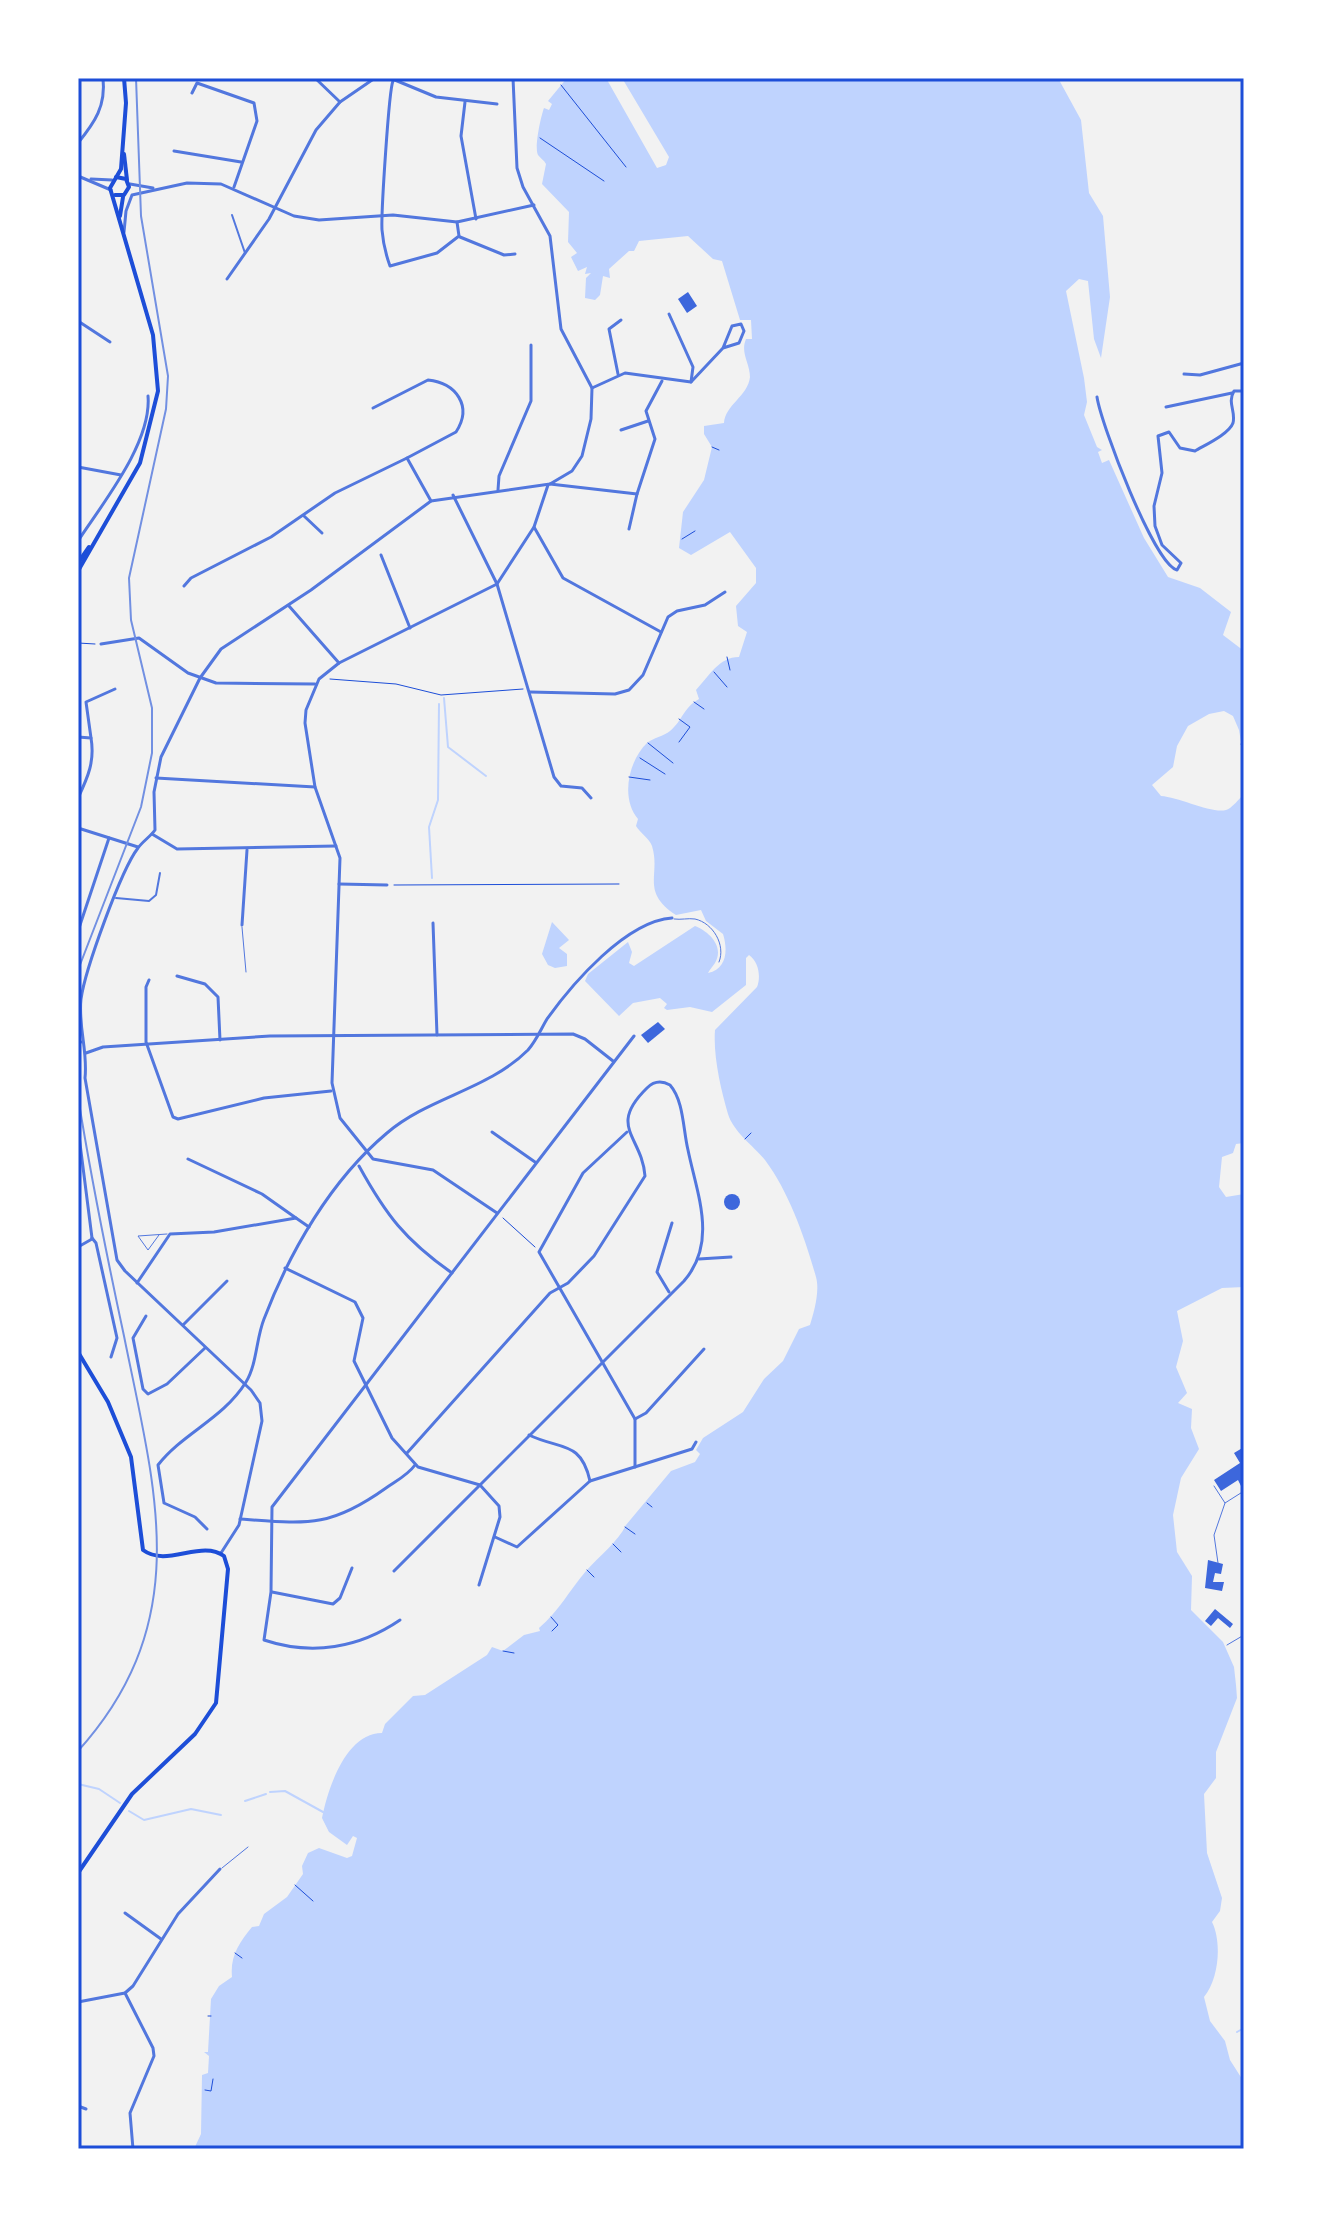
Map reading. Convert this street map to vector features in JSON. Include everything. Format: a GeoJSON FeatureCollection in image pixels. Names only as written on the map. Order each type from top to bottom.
{"type":"FeatureCollection","features":[{"type":"Feature","properties":{"kind":"main road"},"geometry":{"type":"LineString","coordinates":[[78,571],[144,453],[154,419],[159,381],[153,335],[112,192],[114,179],[121,169],[124,78]]}},
{"type":"Feature","properties":{"kind":"main road"},"geometry":{"type":"LineString","coordinates":[[120,219],[128,181],[123,144]]}},
{"type":"Feature","properties":{"kind":"main road"},"geometry":{"type":"LineString","coordinates":[[114,179],[128,181]]}},
{"type":"Feature","properties":{"kind":"main road"},"geometry":{"type":"LineString","coordinates":[[112,192],[127,194]]}},
{"type":"Feature","properties":{"kind":"main road"},"geometry":{"type":"LineString","coordinates":[[78,563],[105,525]]}},
{"type":"Feature","properties":{"kind":"main road"},"geometry":{"type":"LineString","coordinates":[[78,1352],[108,1402],[131,1457],[143,1550],[157,1556],[206,1551],[221,1553],[228,1569],[221,1678],[216,1703],[195,1734],[132,1794],[78,1873]]}},
{"type":"Feature","properties":{"kind":"street"},"geometry":{"type":"LineString","coordinates":[[78,143],[100,112],[104,97],[103,78]]}},
{"type":"Feature","properties":{"kind":"street"},"geometry":{"type":"LineString","coordinates":[[315,78],[340,102]]}},
{"type":"Feature","properties":{"kind":"street"},"geometry":{"type":"LineString","coordinates":[[227,279],[276,207],[316,130],[340,102],[375,78]]}},
{"type":"Feature","properties":{"kind":"street"},"geometry":{"type":"LineString","coordinates":[[497,1213],[433,1170],[373,1159],[340,1118],[333,1090],[339,884],[337,846],[315,787],[305,723],[306,710],[318,681],[339,663],[497,584],[534,527],[549,484],[572,471],[582,456],[591,419],[592,388],[560,327],[550,236],[517,168],[513,78]]}},
{"type":"Feature","properties":{"kind":"street"},"geometry":{"type":"LineString","coordinates":[[459,236],[437,253],[391,267],[382,216],[392,79],[436,97],[497,104]]}},
{"type":"Feature","properties":{"kind":"street"},"geometry":{"type":"LineString","coordinates":[[192,93],[197,83],[254,103],[257,121],[234,187]]}},
{"type":"Feature","properties":{"kind":"street"},"geometry":{"type":"LineString","coordinates":[[465,102],[461,136],[476,219]]}},
{"type":"Feature","properties":{"kind":"street"},"geometry":{"type":"LineString","coordinates":[[174,151],[242,162]]}},
{"type":"Feature","properties":{"kind":"street"},"geometry":{"type":"LineString","coordinates":[[78,176],[112,192]]}},
{"type":"Feature","properties":{"kind":"street"},"geometry":{"type":"LineString","coordinates":[[87,179],[114,179]]}},
{"type":"Feature","properties":{"kind":"street"},"geometry":{"type":"LineString","coordinates":[[128,181],[133,187],[157,188]]}},
{"type":"Feature","properties":{"kind":"street"},"geometry":{"type":"LineString","coordinates":[[125,240],[127,194],[198,183],[234,187],[312,220],[382,216],[457,222],[534,205]]}},
{"type":"Feature","properties":{"kind":"street"},"geometry":{"type":"LineString","coordinates":[[232,215],[246,253]]}},
{"type":"Feature","properties":{"kind":"street"},"geometry":{"type":"LineString","coordinates":[[457,222],[459,236]]}},
{"type":"Feature","properties":{"kind":"street"},"geometry":{"type":"LineString","coordinates":[[459,236],[509,256],[515,254]]}},
{"type":"Feature","properties":{"kind":"street"},"geometry":{"type":"LineString","coordinates":[[669,314],[693,367],[691,382]]}},
{"type":"Feature","properties":{"kind":"street"},"geometry":{"type":"LineString","coordinates":[[618,374],[609,329],[621,320]]}},
{"type":"Feature","properties":{"kind":"street"},"geometry":{"type":"LineString","coordinates":[[78,321],[110,342]]}},
{"type":"Feature","properties":{"kind":"street"},"geometry":{"type":"LineString","coordinates":[[691,382],[723,348],[732,326],[741,324],[744,331],[739,343],[723,348]]}},
{"type":"Feature","properties":{"kind":"street"},"geometry":{"type":"LineString","coordinates":[[498,490],[499,476],[531,401],[531,345]]}},
{"type":"Feature","properties":{"kind":"street"},"geometry":{"type":"LineString","coordinates":[[1184,374],[1200,375],[1244,363]]}},
{"type":"Feature","properties":{"kind":"street"},"geometry":{"type":"LineString","coordinates":[[592,388],[618,374],[630,373],[691,382]]}},
{"type":"Feature","properties":{"kind":"street"},"geometry":{"type":"LineString","coordinates":[[184,586],[191,578],[304,516],[335,493],[456,432],[463,412],[452,387],[428,380],[373,408]]}},
{"type":"Feature","properties":{"kind":"street"},"geometry":{"type":"LineString","coordinates":[[629,529],[655,439],[655,430],[648,421],[647,407],[662,380]]}},
{"type":"Feature","properties":{"kind":"street"},"geometry":{"type":"LineString","coordinates":[[1166,407],[1244,391]]}},
{"type":"Feature","properties":{"kind":"street"},"geometry":{"type":"LineString","coordinates":[[1097,397],[1146,533],[1169,567],[1177,570],[1181,563],[1162,545],[1155,526],[1154,506],[1162,473],[1158,436],[1169,432],[1180,448],[1195,451],[1232,424],[1232,393]]}},
{"type":"Feature","properties":{"kind":"street"},"geometry":{"type":"LineString","coordinates":[[78,541],[121,475],[143,426],[148,396]]}},
{"type":"Feature","properties":{"kind":"street"},"geometry":{"type":"LineString","coordinates":[[621,430],[648,421]]}},
{"type":"Feature","properties":{"kind":"street"},"geometry":{"type":"LineString","coordinates":[[407,458],[431,501]]}},
{"type":"Feature","properties":{"kind":"street"},"geometry":{"type":"LineString","coordinates":[[78,467],[121,475]]}},
{"type":"Feature","properties":{"kind":"street"},"geometry":{"type":"LineString","coordinates":[[221,1553],[236,1532],[240,1519],[262,1416],[259,1401],[206,1346],[120,1266],[85,1078],[86,1053],[80,1042],[83,986],[114,898],[138,847],[152,834],[156,778],[170,734],[200,678],[221,649],[288,605],[431,501],[453,495],[549,484],[637,494]]}},
{"type":"Feature","properties":{"kind":"street"},"geometry":{"type":"LineString","coordinates":[[453,495],[497,584],[554,777],[561,786],[582,788],[591,798]]}},
{"type":"Feature","properties":{"kind":"street"},"geometry":{"type":"LineString","coordinates":[[304,516],[322,533]]}},
{"type":"Feature","properties":{"kind":"street"},"geometry":{"type":"LineString","coordinates":[[534,527],[563,578],[661,632]]}},
{"type":"Feature","properties":{"kind":"street"},"geometry":{"type":"LineString","coordinates":[[381,555],[410,628]]}},
{"type":"Feature","properties":{"kind":"street"},"geometry":{"type":"LineString","coordinates":[[530,690],[625,692],[643,675],[661,632],[673,613],[705,605],[725,592]]}},
{"type":"Feature","properties":{"kind":"street"},"geometry":{"type":"LineString","coordinates":[[288,605],[339,663]]}},
{"type":"Feature","properties":{"kind":"street"},"geometry":{"type":"LineString","coordinates":[[101,644],[139,638],[200,678],[216,683],[318,681]]}},
{"type":"Feature","properties":{"kind":"street"},"geometry":{"type":"LineString","coordinates":[[78,798],[92,768],[86,702],[115,689]]}},
{"type":"Feature","properties":{"kind":"street"},"geometry":{"type":"LineString","coordinates":[[78,737],[91,738]]}},
{"type":"Feature","properties":{"kind":"street"},"geometry":{"type":"LineString","coordinates":[[156,778],[315,787]]}},
{"type":"Feature","properties":{"kind":"street"},"geometry":{"type":"LineString","coordinates":[[78,828],[138,847]]}},
{"type":"Feature","properties":{"kind":"street"},"geometry":{"type":"LineString","coordinates":[[152,834],[177,849],[337,846]]}},
{"type":"Feature","properties":{"kind":"street"},"geometry":{"type":"LineString","coordinates":[[78,931],[109,838]]}},
{"type":"Feature","properties":{"kind":"street"},"geometry":{"type":"LineString","coordinates":[[242,925],[247,848]]}},
{"type":"Feature","properties":{"kind":"street"},"geometry":{"type":"LineString","coordinates":[[114,898],[149,901],[156,895],[160,873]]}},
{"type":"Feature","properties":{"kind":"street"},"geometry":{"type":"LineString","coordinates":[[339,884],[387,885]]}},
{"type":"Feature","properties":{"kind":"street"},"geometry":{"type":"LineString","coordinates":[[207,1529],[195,1517],[164,1503],[158,1465],[224,1411],[245,1384],[257,1338],[285,1268],[309,1227],[358,1164],[400,1125],[495,1076],[529,1049],[588,969],[641,928],[672,918]]}},
{"type":"Feature","properties":{"kind":"street"},"geometry":{"type":"LineString","coordinates":[[433,923],[437,1035]]}},
{"type":"Feature","properties":{"kind":"street"},"geometry":{"type":"LineString","coordinates":[[177,976],[205,984],[218,997],[220,1040]]}},
{"type":"Feature","properties":{"kind":"street"},"geometry":{"type":"LineString","coordinates":[[149,980],[146,987],[148,1045],[173,1117],[178,1119],[264,1098],[333,1090]]}},
{"type":"Feature","properties":{"kind":"street"},"geometry":{"type":"LineString","coordinates":[[86,1053],[103,1047],[333,1036],[581,1036],[613,1061]]}},
{"type":"Feature","properties":{"kind":"street"},"geometry":{"type":"LineString","coordinates":[[400,1620],[380,1634],[343,1646],[314,1649],[264,1640],[271,1592],[272,1507],[634,1036]]}},
{"type":"Feature","properties":{"kind":"street"},"geometry":{"type":"LineString","coordinates":[[394,1571],[690,1274],[699,1259],[702,1204],[680,1109],[670,1085],[660,1081],[649,1085],[630,1109],[627,1132],[642,1161],[642,1182],[619,1212],[594,1256],[550,1293],[407,1453]]}},
{"type":"Feature","properties":{"kind":"street"},"geometry":{"type":"LineString","coordinates":[[78,1128],[92,1238],[97,1248],[117,1338],[111,1357]]}},
{"type":"Feature","properties":{"kind":"street"},"geometry":{"type":"LineString","coordinates":[[492,1132],[535,1162]]}},
{"type":"Feature","properties":{"kind":"street"},"geometry":{"type":"LineString","coordinates":[[627,1132],[583,1173],[539,1252],[635,1419],[635,1467]]}},
{"type":"Feature","properties":{"kind":"street"},"geometry":{"type":"LineString","coordinates":[[188,1159],[262,1194],[309,1227]]}},
{"type":"Feature","properties":{"kind":"street"},"geometry":{"type":"LineString","coordinates":[[358,1164],[394,1225],[417,1249],[452,1273]]}},
{"type":"Feature","properties":{"kind":"street"},"geometry":{"type":"LineString","coordinates":[[137,1283],[170,1234],[214,1232],[296,1218]]}},
{"type":"Feature","properties":{"kind":"street"},"geometry":{"type":"LineString","coordinates":[[670,1292],[657,1272],[672,1223]]}},
{"type":"Feature","properties":{"kind":"street"},"geometry":{"type":"LineString","coordinates":[[78,1247],[92,1238]]}},
{"type":"Feature","properties":{"kind":"street"},"geometry":{"type":"LineString","coordinates":[[699,1259],[731,1257]]}},
{"type":"Feature","properties":{"kind":"street"},"geometry":{"type":"LineString","coordinates":[[285,1268],[355,1302],[363,1318],[354,1361],[392,1438],[415,1465],[480,1485],[499,1506],[495,1537],[479,1585]]}},
{"type":"Feature","properties":{"kind":"street"},"geometry":{"type":"LineString","coordinates":[[183,1325],[227,1281]]}},
{"type":"Feature","properties":{"kind":"street"},"geometry":{"type":"LineString","coordinates":[[146,1316],[133,1338],[145,1393],[152,1395],[167,1384],[206,1346]]}},
{"type":"Feature","properties":{"kind":"street"},"geometry":{"type":"LineString","coordinates":[[635,1419],[646,1413],[704,1349]]}},
{"type":"Feature","properties":{"kind":"street"},"geometry":{"type":"LineString","coordinates":[[529,1435],[576,1452],[584,1460],[590,1481]]}},
{"type":"Feature","properties":{"kind":"street"},"geometry":{"type":"LineString","coordinates":[[495,1537],[517,1547],[590,1481],[692,1449],[696,1442]]}},
{"type":"Feature","properties":{"kind":"street"},"geometry":{"type":"LineString","coordinates":[[240,1519],[319,1521],[339,1517],[359,1507],[415,1465]]}},
{"type":"Feature","properties":{"kind":"street"},"geometry":{"type":"LineString","coordinates":[[271,1592],[333,1604],[339,1600],[352,1568]]}},
{"type":"Feature","properties":{"kind":"street"},"geometry":{"type":"LineString","coordinates":[[78,2002],[125,1993],[138,1981],[161,1939],[186,1904],[220,1869]]}},
{"type":"Feature","properties":{"kind":"street"},"geometry":{"type":"LineString","coordinates":[[125,1913],[161,1939]]}},
{"type":"Feature","properties":{"kind":"street"},"geometry":{"type":"LineString","coordinates":[[125,1993],[154,2056],[130,2113],[133,2149]]}},
{"type":"Feature","properties":{"kind":"street"},"geometry":{"type":"LineString","coordinates":[[78,2106],[86,2109]]}},
{"type":"Feature","properties":{"kind":"lane"},"geometry":{"type":"LineString","coordinates":[[672,918],[697,920],[717,935],[722,946],[719,962]]}},
{"type":"Feature","properties":{"kind":"lane"},"geometry":{"type":"LineString","coordinates":[[242,925],[246,972]]}},
{"type":"Feature","properties":{"kind":"lane"},"geometry":{"type":"LineString","coordinates":[[159,1235],[148,1250],[138,1236],[170,1234]]}},
{"type":"Feature","properties":{"kind":"lane"},"geometry":{"type":"LineString","coordinates":[[1214,1486],[1225,1503]]}},
{"type":"Feature","properties":{"kind":"lane"},"geometry":{"type":"LineString","coordinates":[[1218,1563],[1214,1535],[1225,1503],[1244,1491]]}},
{"type":"Feature","properties":{"kind":"lane"},"geometry":{"type":"LineString","coordinates":[[1227,1645],[1244,1635]]}},
{"type":"Feature","properties":{"kind":"lane"},"geometry":{"type":"LineString","coordinates":[[220,1869],[248,1847]]}},
{"type":"Feature","properties":{"kind":"path"},"geometry":{"type":"LineString","coordinates":[[561,85],[626,167]]}},
{"type":"Feature","properties":{"kind":"path"},"geometry":{"type":"LineString","coordinates":[[540,138],[604,181]]}},
{"type":"Feature","properties":{"kind":"path"},"geometry":{"type":"LineString","coordinates":[[712,447],[719,450]]}},
{"type":"Feature","properties":{"kind":"path"},"geometry":{"type":"LineString","coordinates":[[682,539],[695,531]]}},
{"type":"Feature","properties":{"kind":"path"},"geometry":{"type":"LineString","coordinates":[[78,643],[101,644]]}},
{"type":"Feature","properties":{"kind":"path"},"geometry":{"type":"LineString","coordinates":[[727,657],[730,670]]}},
{"type":"Feature","properties":{"kind":"path"},"geometry":{"type":"LineString","coordinates":[[714,672],[727,687]]}},
{"type":"Feature","properties":{"kind":"path"},"geometry":{"type":"LineString","coordinates":[[318,681],[396,684],[441,695],[530,690]]}},
{"type":"Feature","properties":{"kind":"path"},"geometry":{"type":"LineString","coordinates":[[694,702],[704,709]]}},
{"type":"Feature","properties":{"kind":"path"},"geometry":{"type":"LineString","coordinates":[[679,719],[690,727],[679,742]]}},
{"type":"Feature","properties":{"kind":"path"},"geometry":{"type":"LineString","coordinates":[[648,743],[673,763]]}},
{"type":"Feature","properties":{"kind":"path"},"geometry":{"type":"LineString","coordinates":[[640,758],[665,774]]}},
{"type":"Feature","properties":{"kind":"path"},"geometry":{"type":"LineString","coordinates":[[629,777],[650,780]]}},
{"type":"Feature","properties":{"kind":"path"},"geometry":{"type":"LineString","coordinates":[[387,885],[619,884]]}},
{"type":"Feature","properties":{"kind":"path"},"geometry":{"type":"LineString","coordinates":[[745,1139],[751,1133]]}},
{"type":"Feature","properties":{"kind":"path"},"geometry":{"type":"LineString","coordinates":[[497,1213],[539,1252]]}},
{"type":"Feature","properties":{"kind":"path"},"geometry":{"type":"LineString","coordinates":[[647,1503],[652,1507]]}},
{"type":"Feature","properties":{"kind":"path"},"geometry":{"type":"LineString","coordinates":[[625,1527],[635,1534]]}},
{"type":"Feature","properties":{"kind":"path"},"geometry":{"type":"LineString","coordinates":[[613,1544],[621,1552]]}},
{"type":"Feature","properties":{"kind":"path"},"geometry":{"type":"LineString","coordinates":[[587,1570],[594,1577]]}},
{"type":"Feature","properties":{"kind":"path"},"geometry":{"type":"LineString","coordinates":[[551,1617],[558,1625],[552,1631]]}},
{"type":"Feature","properties":{"kind":"path"},"geometry":{"type":"LineString","coordinates":[[503,1651],[514,1653]]}},
{"type":"Feature","properties":{"kind":"path"},"geometry":{"type":"LineString","coordinates":[[295,1885],[313,1901]]}},
{"type":"Feature","properties":{"kind":"path"},"geometry":{"type":"LineString","coordinates":[[235,1953],[242,1958]]}},
{"type":"Feature","properties":{"kind":"path"},"geometry":{"type":"LineString","coordinates":[[205,2090],[211,2091],[213,2079]]}},
{"type":"Feature","properties":{"kind":"water"},"geometry":{"type":"Polygon","coordinates":[[[567,78],[606,78],[657,168],[666,165],[669,157],[622,78],[1058,78],[1081,120],[1089,193],[1103,216],[1110,297],[1101,358],[1094,339],[1088,281],[1079,279],[1066,291],[1084,378],[1087,402],[1084,415],[1097,447],[1102,450],[1098,452],[1102,463],[1109,460],[1144,538],[1168,577],[1200,588],[1231,612],[1223,635],[1244,651],[1244,759],[1233,716],[1224,711],[1209,714],[1188,726],[1177,746],[1173,767],[1152,785],[1161,796],[1220,811],[1230,808],[1244,794],[1244,1143],[1236,1144],[1233,1153],[1222,1157],[1219,1187],[1226,1197],[1244,1194],[1244,1287],[1222,1288],[1177,1311],[1183,1341],[1176,1367],[1187,1393],[1178,1403],[1192,1409],[1191,1428],[1199,1449],[1181,1478],[1173,1515],[1177,1552],[1192,1576],[1191,1610],[1223,1642],[1234,1667],[1237,1698],[1216,1752],[1216,1778],[1204,1794],[1207,1853],[1222,1898],[1220,1911],[1212,1922],[1217,1940],[1216,1971],[1204,1997],[1210,2021],[1225,2041],[1230,2060],[1244,2082],[1244,2149],[194,2149],[201,2134],[202,2075],[208,2073],[209,2056],[204,2052],[208,2052],[211,1999],[219,1986],[232,1977],[232,1963],[239,1944],[252,1927],[259,1926],[264,1914],[287,1897],[303,1874],[302,1866],[308,1853],[319,1848],[347,1858],[352,1856],[357,1838],[353,1836],[347,1845],[329,1832],[322,1818],[334,1778],[349,1752],[369,1735],[382,1733],[385,1724],[413,1696],[425,1695],[487,1655],[492,1647],[503,1651],[524,1635],[540,1631],[539,1628],[671,1471],[695,1462],[700,1454],[696,1450],[703,1438],[743,1412],[764,1379],[783,1361],[799,1329],[810,1325],[816,1301],[816,1277],[795,1216],[774,1173],[731,1121],[718,1073],[715,1030],[757,987],[759,974],[755,962],[749,955],[746,958],[746,985],[712,1012],[690,1007],[667,1010],[664,1008],[667,1004],[660,998],[633,1003],[619,1016],[585,981],[588,974],[628,942],[632,952],[629,963],[634,966],[695,926],[710,935],[718,951],[718,957],[708,973],[719,967],[724,958],[723,934],[706,921],[701,910],[676,915],[658,898],[652,846],[636,826],[638,819],[632,810],[628,790],[631,769],[641,750],[649,741],[674,727],[699,699],[696,690],[715,668],[726,660],[739,657],[747,632],[738,626],[736,606],[756,583],[756,568],[730,532],[691,555],[679,548],[683,512],[704,480],[712,447],[704,434],[704,426],[724,423],[728,411],[745,390],[750,377],[744,344],[746,339],[752,339],[751,320],[740,320],[722,261],[713,259],[688,236],[639,241],[634,251],[629,251],[609,269],[610,278],[603,276],[600,295],[595,300],[585,298],[586,278],[591,273],[585,274],[587,267],[578,271],[571,257],[577,253],[568,242],[569,212],[542,184],[546,164],[537,151],[544,108],[549,110],[552,104],[548,101],[567,78]]]}},
{"type":"Feature","properties":{"kind":"water"},"geometry":{"type":"Polygon","coordinates":[[[552,922],[569,940],[559,948],[567,954],[567,966],[555,968],[548,965],[542,954],[552,922]]]}},
{"type":"Feature","properties":{"kind":"building"},"geometry":{"type":"Polygon","coordinates":[[[688,292],[697,306],[687,313],[678,299],[688,292]]]}},
{"type":"Feature","properties":{"kind":"building"},"geometry":{"type":"Polygon","coordinates":[[[658,1022],[665,1029],[648,1043],[641,1035],[658,1022]]]}},
{"type":"Feature","properties":{"kind":"building"},"geometry":{"type":"Polygon","coordinates":[[[732,1194],[738,1196],[738,1208],[732,1210],[726,1208],[724,1202],[726,1196],[732,1194]]]}},
{"type":"Feature","properties":{"kind":"building"},"geometry":{"type":"Polygon","coordinates":[[[1244,1447],[1244,1485],[1241,1486],[1238,1480],[1221,1491],[1214,1480],[1240,1463],[1234,1453],[1244,1447]]]}},
{"type":"Feature","properties":{"kind":"building"},"geometry":{"type":"Polygon","coordinates":[[[1208,1560],[1223,1564],[1221,1574],[1215,1573],[1213,1582],[1224,1582],[1222,1591],[1205,1588],[1208,1560]]]}},
{"type":"Feature","properties":{"kind":"building"},"geometry":{"type":"Polygon","coordinates":[[[1215,1609],[1233,1624],[1230,1628],[1218,1618],[1211,1626],[1205,1621],[1215,1609]]]}},
{"type":"Feature","properties":{"kind":"waterway"},"geometry":{"type":"LineString","coordinates":[[444,698],[448,747],[486,776]]}},
{"type":"Feature","properties":{"kind":"waterway"},"geometry":{"type":"LineString","coordinates":[[432,878],[429,827],[438,800],[439,704]]}},
{"type":"Feature","properties":{"kind":"waterway"},"geometry":{"type":"LineString","coordinates":[[78,1784],[99,1789],[120,1803]]}},
{"type":"Feature","properties":{"kind":"waterway"},"geometry":{"type":"LineString","coordinates":[[270,1792],[285,1791],[323,1812]]}},
{"type":"Feature","properties":{"kind":"waterway"},"geometry":{"type":"LineString","coordinates":[[245,1801],[266,1794]]}},
{"type":"Feature","properties":{"kind":"waterway"},"geometry":{"type":"LineString","coordinates":[[129,1811],[144,1820],[191,1809],[221,1815]]}},
{"type":"Feature","properties":{"kind":"waterway"},"geometry":{"type":"LineString","coordinates":[[1237,2032],[1244,2028]]}},
{"type":"Feature","properties":{"kind":"tram line"},"geometry":{"type":"LineString","coordinates":[[78,970],[141,807],[152,753],[152,708],[131,620],[129,578],[166,409],[168,376],[141,216],[136,78]]}},
{"type":"Feature","properties":{"kind":"tram line"},"geometry":{"type":"LineString","coordinates":[[78,1097],[146,1447],[154,1500],[157,1552],[153,1603],[139,1653],[115,1702],[78,1751]]}}]}
